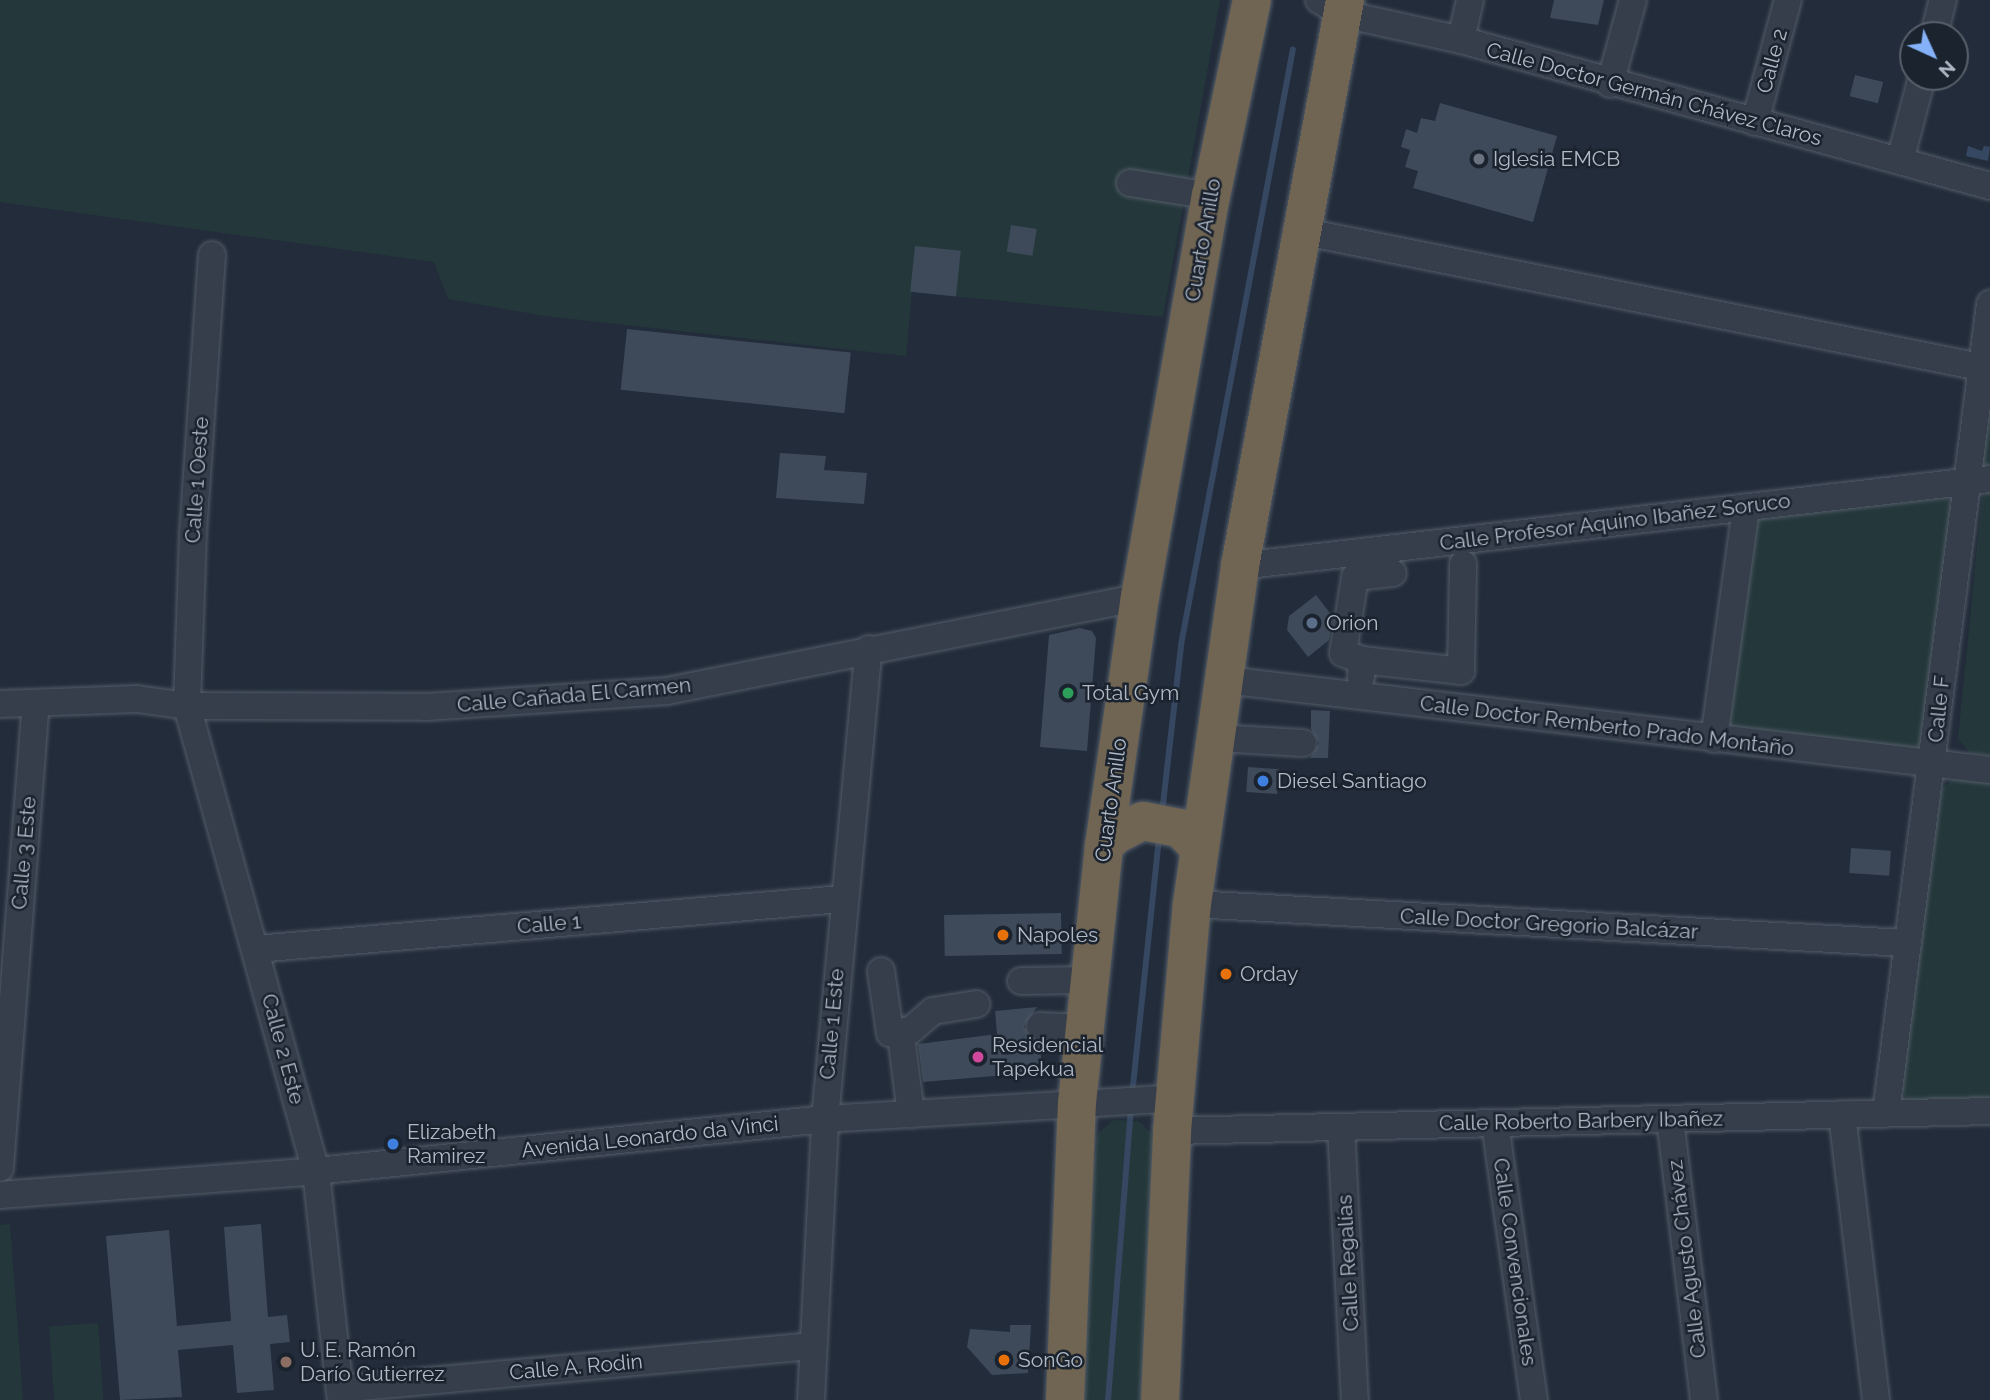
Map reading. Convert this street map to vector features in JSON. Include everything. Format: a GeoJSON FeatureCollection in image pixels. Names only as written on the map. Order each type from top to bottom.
{"type":"FeatureCollection","features":[{"type":"Feature","properties":{"kind":"highway","name":"Cuarto Anillo"},"geometry":{"type":"LineString","coordinates":[[1065,1400],[1093,1101],[1085,1028],[1104,846],[1140,597],[1210,196],[1252,0]]}},
{"type":"Feature","properties":{"kind":"highway"},"geometry":{"type":"LineString","coordinates":[[1160,1400],[1164,1109],[1240,566],[1300,231],[1336,5]]}},
{"type":"Feature","properties":{"kind":"highway"},"geometry":{"type":"LineString","coordinates":[[1104,846],[1115,835],[1156,817],[1191,807],[1208,793]]}},
{"type":"Feature","properties":{"kind":"highway"},"geometry":{"type":"LineString","coordinates":[[1112,794],[1132,810],[1180,828],[1199,848]]}},
{"type":"Feature","properties":{"kind":"street"},"geometry":{"type":"LineString","coordinates":[[1461,40],[1470,0]]}},
{"type":"Feature","properties":{"kind":"street"},"geometry":{"type":"LineString","coordinates":[[1614,72],[1633,0]]}},
{"type":"Feature","properties":{"kind":"street","name":"Calle 2"},"geometry":{"type":"LineString","coordinates":[[1759,110],[1788,0]]}},
{"type":"Feature","properties":{"kind":"street"},"geometry":{"type":"LineString","coordinates":[[1938,21],[1943,0]]}},
{"type":"Feature","properties":{"kind":"street","name":"Calle Doctor Germán Chávez Claros"},"geometry":{"type":"LineString","coordinates":[[1336,5],[1461,40],[1614,72],[1759,110],[1900,161],[1990,186]]}},
{"type":"Feature","properties":{"kind":"street"},"geometry":{"type":"LineString","coordinates":[[1900,161],[1918,91]]}},
{"type":"Feature","properties":{"kind":"street"},"geometry":{"type":"LineString","coordinates":[[1130,183],[1210,196]]}},
{"type":"Feature","properties":{"kind":"street"},"geometry":{"type":"LineString","coordinates":[[1300,231],[1980,367]]}},
{"type":"Feature","properties":{"kind":"street","name":"Calle 1 Oeste"},"geometry":{"type":"LineString","coordinates":[[187,706],[192,533],[212,256]]}},
{"type":"Feature","properties":{"kind":"street","name":"Calle F"},"geometry":{"type":"LineString","coordinates":[[1886,1113],[1906,943],[1977,479],[1980,367],[1990,304]]}},
{"type":"Feature","properties":{"kind":"street","name":"Calle Profesor Aquino Ibañez Soruco"},"geometry":{"type":"LineString","coordinates":[[1240,566],[1381,566],[1746,507],[1977,479]]}},
{"type":"Feature","properties":{"kind":"street"},"geometry":{"type":"LineString","coordinates":[[1714,739],[1746,507]]}},
{"type":"Feature","properties":{"kind":"street"},"geometry":{"type":"LineString","coordinates":[[1381,566],[1355,578],[1343,647],[1347,658],[1461,671],[1463,564]]}},
{"type":"Feature","properties":{"kind":"street","name":"Calle Cañada El Carmen"},"geometry":{"type":"LineString","coordinates":[[0,704],[36,705],[137,699],[187,706],[426,706],[667,691],[1140,597]]}},
{"type":"Feature","properties":{"kind":"street","name":"Calle 1 Este"},"geometry":{"type":"LineString","coordinates":[[811,1400],[825,1119],[842,899],[869,649]]}},
{"type":"Feature","properties":{"kind":"street"},"geometry":{"type":"LineString","coordinates":[[1358,696],[1362,660]]}},
{"type":"Feature","properties":{"kind":"street","name":"Calle Doctor Remberto Prado Montaño"},"geometry":{"type":"LineString","coordinates":[[1225,680],[1990,770]]}},
{"type":"Feature","properties":{"kind":"street","name":"Calle 3 Este"},"geometry":{"type":"LineString","coordinates":[[0,1168],[36,705]]}},
{"type":"Feature","properties":{"kind":"street","name":"Calle 2 Este"},"geometry":{"type":"LineString","coordinates":[[187,706],[316,1171],[341,1394]]}},
{"type":"Feature","properties":{"kind":"street"},"geometry":{"type":"LineString","coordinates":[[1216,738],[1303,743]]}},
{"type":"Feature","properties":{"kind":"street","name":"Calle 1"},"geometry":{"type":"LineString","coordinates":[[256,949],[842,899]]}},
{"type":"Feature","properties":{"kind":"street","name":"Calle Doctor Gregorio Balcázar"},"geometry":{"type":"LineString","coordinates":[[1192,904],[1906,943]]}},
{"type":"Feature","properties":{"kind":"street"},"geometry":{"type":"LineString","coordinates":[[881,971],[888,1032],[901,1035],[933,1011],[976,1004]]}},
{"type":"Feature","properties":{"kind":"street"},"geometry":{"type":"LineString","coordinates":[[1021,981],[1090,979]]}},
{"type":"Feature","properties":{"kind":"street"},"geometry":{"type":"LineString","coordinates":[[1040,1026],[1085,1028]]}},
{"type":"Feature","properties":{"kind":"street"},"geometry":{"type":"LineString","coordinates":[[901,1035],[911,1114]]}},
{"type":"Feature","properties":{"kind":"street","name":"Avenida Leonardo da Vinci"},"geometry":{"type":"LineString","coordinates":[[0,1195],[316,1171],[825,1119],[1093,1101],[1164,1109]]}},
{"type":"Feature","properties":{"kind":"street","name":"Calle Roberto Barbery Ibañez"},"geometry":{"type":"LineString","coordinates":[[1164,1109],[1341,1127],[1990,1111]]}},
{"type":"Feature","properties":{"kind":"street"},"geometry":{"type":"LineString","coordinates":[[1842,1114],[1876,1400]]}},
{"type":"Feature","properties":{"kind":"street","name":"Calle Agusto Chávez"},"geometry":{"type":"LineString","coordinates":[[1670,1119],[1704,1400]]}},
{"type":"Feature","properties":{"kind":"street","name":"Calle Convencionales"},"geometry":{"type":"LineString","coordinates":[[1495,1123],[1534,1400]]}},
{"type":"Feature","properties":{"kind":"street","name":"Calle Regalías"},"geometry":{"type":"LineString","coordinates":[[1341,1127],[1355,1400]]}},
{"type":"Feature","properties":{"kind":"street","name":"Calle A. Rodin"},"geometry":{"type":"LineString","coordinates":[[341,1394],[812,1346]]}},
{"type":"Feature","properties":{"kind":"green space"},"geometry":{"type":"Polygon","coordinates":[[[0,0],[1220,0],[1163,317],[912,292],[906,356],[545,316],[448,299],[434,262],[0,202],[0,0]]]}},
{"type":"Feature","properties":{"kind":"green space"},"geometry":{"type":"Polygon","coordinates":[[[1990,360],[1990,469],[1988,469],[1982,465],[1990,360]]]}},
{"type":"Feature","properties":{"kind":"green space"},"geometry":{"type":"Polygon","coordinates":[[[1990,490],[1990,755],[1970,753],[1958,739],[1982,498],[1990,490]]]}},
{"type":"Feature","properties":{"kind":"green space"},"geometry":{"type":"Polygon","coordinates":[[[1937,496],[1947,499],[1953,509],[1923,741],[1918,747],[1905,750],[1731,726],[1726,719],[1749,531],[1759,516],[1937,496]]]}},
{"type":"Feature","properties":{"kind":"green space"},"geometry":{"type":"Polygon","coordinates":[[[1958,775],[1990,779],[1990,1106],[1908,1102],[1901,1089],[1939,791],[1958,775]]]}},
{"type":"Feature","properties":{"kind":"green space"},"geometry":{"type":"Polygon","coordinates":[[[1114,1120],[1138,1121],[1155,1136],[1145,1400],[1080,1400],[1089,1198],[1098,1133],[1114,1120]]]}},
{"type":"Feature","properties":{"kind":"green space"},"geometry":{"type":"Polygon","coordinates":[[[10,1224],[23,1400],[0,1400],[0,1225],[10,1224]]]}},
{"type":"Feature","properties":{"kind":"green space"},"geometry":{"type":"Polygon","coordinates":[[[98,1323],[103,1400],[54,1400],[49,1326],[98,1323]]]}},
{"type":"Feature","properties":{"kind":"water"},"geometry":{"type":"Polygon","coordinates":[[[1968,146],[1982,151],[1984,146],[1990,147],[1988,161],[1966,156],[1968,146]]]}},
{"type":"Feature","properties":{"kind":"building"},"geometry":{"type":"Polygon","coordinates":[[[1554,0],[1604,0],[1598,25],[1550,18],[1554,0]]]}},
{"type":"Feature","properties":{"kind":"building"},"geometry":{"type":"Polygon","coordinates":[[[1855,75],[1883,82],[1878,103],[1850,96],[1855,75]]]}},
{"type":"Feature","properties":{"kind":"building","name":"Iglesia EMCB"},"geometry":{"type":"Polygon","coordinates":[[[1440,103],[1557,136],[1533,222],[1413,188],[1418,171],[1405,167],[1410,150],[1401,147],[1406,129],[1417,133],[1421,118],[1435,121],[1440,103]]]}},
{"type":"Feature","properties":{"kind":"building"},"geometry":{"type":"Polygon","coordinates":[[[1011,225],[1037,229],[1032,256],[1007,252],[1011,225]]]}},
{"type":"Feature","properties":{"kind":"building"},"geometry":{"type":"Polygon","coordinates":[[[915,246],[961,251],[956,297],[910,292],[915,246]]]}},
{"type":"Feature","properties":{"kind":"building"},"geometry":{"type":"Polygon","coordinates":[[[627,329],[851,353],[844,413],[621,390],[627,329]]]}},
{"type":"Feature","properties":{"kind":"building"},"geometry":{"type":"Polygon","coordinates":[[[780,453],[826,456],[824,470],[867,473],[864,504],[776,498],[780,453]]]}},
{"type":"Feature","properties":{"kind":"building","name":"Orion"},"geometry":{"type":"Polygon","coordinates":[[[1316,595],[1333,617],[1329,640],[1308,657],[1287,630],[1289,616],[1316,595]]]}},
{"type":"Feature","properties":{"kind":"building","name":"Total Gym"},"geometry":{"type":"Polygon","coordinates":[[[1080,628],[1092,631],[1096,638],[1087,751],[1040,747],[1049,635],[1080,628]]]}},
{"type":"Feature","properties":{"kind":"building"},"geometry":{"type":"Polygon","coordinates":[[[1311,710],[1330,711],[1328,758],[1310,758],[1319,743],[1311,729],[1311,710]]]}},
{"type":"Feature","properties":{"kind":"building","name":"Diesel Santiago"},"geometry":{"type":"Polygon","coordinates":[[[1248,767],[1279,769],[1277,794],[1246,792],[1248,767]]]}},
{"type":"Feature","properties":{"kind":"building"},"geometry":{"type":"Polygon","coordinates":[[[1851,848],[1891,851],[1889,876],[1849,873],[1851,848]]]}},
{"type":"Feature","properties":{"kind":"building","name":"Napoles"},"geometry":{"type":"Polygon","coordinates":[[[1061,913],[1062,954],[945,956],[944,915],[1061,913]]]}},
{"type":"Feature","properties":{"kind":"building","name":"Residencial Tapekua"},"geometry":{"type":"Polygon","coordinates":[[[1037,1007],[1024,1026],[1031,1039],[1040,1042],[1042,1072],[923,1082],[918,1044],[997,1034],[995,1011],[1037,1007]]]}},
{"type":"Feature","properties":{"kind":"building"},"geometry":{"type":"Polygon","coordinates":[[[261,1224],[268,1317],[287,1315],[290,1342],[270,1344],[274,1390],[237,1393],[233,1345],[178,1350],[182,1397],[120,1400],[106,1236],[169,1230],[177,1326],[231,1321],[224,1227],[261,1224]]]}},
{"type":"Feature","properties":{"kind":"building","name":"SonGo"},"geometry":{"type":"Polygon","coordinates":[[[1010,1325],[1031,1325],[1028,1373],[992,1375],[967,1347],[970,1329],[1010,1332],[1010,1325]]]}},
{"type":"Feature","properties":{"kind":"waterway"},"geometry":{"type":"LineString","coordinates":[[1162,813],[1181,645],[1293,49]]}},
{"type":"Feature","properties":{"kind":"waterway"},"geometry":{"type":"LineString","coordinates":[[1132,1095],[1159,838]]}},
{"type":"Feature","properties":{"kind":"waterway"},"geometry":{"type":"LineString","coordinates":[[1108,1400],[1131,1106]]}},
{"type":"Feature","properties":{"kind":"place","name":"Iglesia EMCB"},"geometry":{"type":"Point","coordinates":[1479,159]}},
{"type":"Feature","properties":{"kind":"place","name":"Orion"},"geometry":{"type":"Point","coordinates":[1312,623]}},
{"type":"Feature","properties":{"kind":"place","name":"Total Gym"},"geometry":{"type":"Point","coordinates":[1068,693]}},
{"type":"Feature","properties":{"kind":"place","name":"Diesel Santiago"},"geometry":{"type":"Point","coordinates":[1263,781]}},
{"type":"Feature","properties":{"kind":"place","name":"Napoles"},"geometry":{"type":"Point","coordinates":[1003,935]}},
{"type":"Feature","properties":{"kind":"place","name":"Orday"},"geometry":{"type":"Point","coordinates":[1226,974]}},
{"type":"Feature","properties":{"kind":"place","name":"Residencial Tapekua"},"geometry":{"type":"Point","coordinates":[978,1057]}},
{"type":"Feature","properties":{"kind":"place","name":"Elizabeth Ramirez"},"geometry":{"type":"Point","coordinates":[393,1144]}},
{"type":"Feature","properties":{"kind":"place","name":"SonGo"},"geometry":{"type":"Point","coordinates":[1004,1360]}},
{"type":"Feature","properties":{"kind":"place","name":"U. E. Ramón Darío Gutierrez"},"geometry":{"type":"Point","coordinates":[286,1362]}}]}
